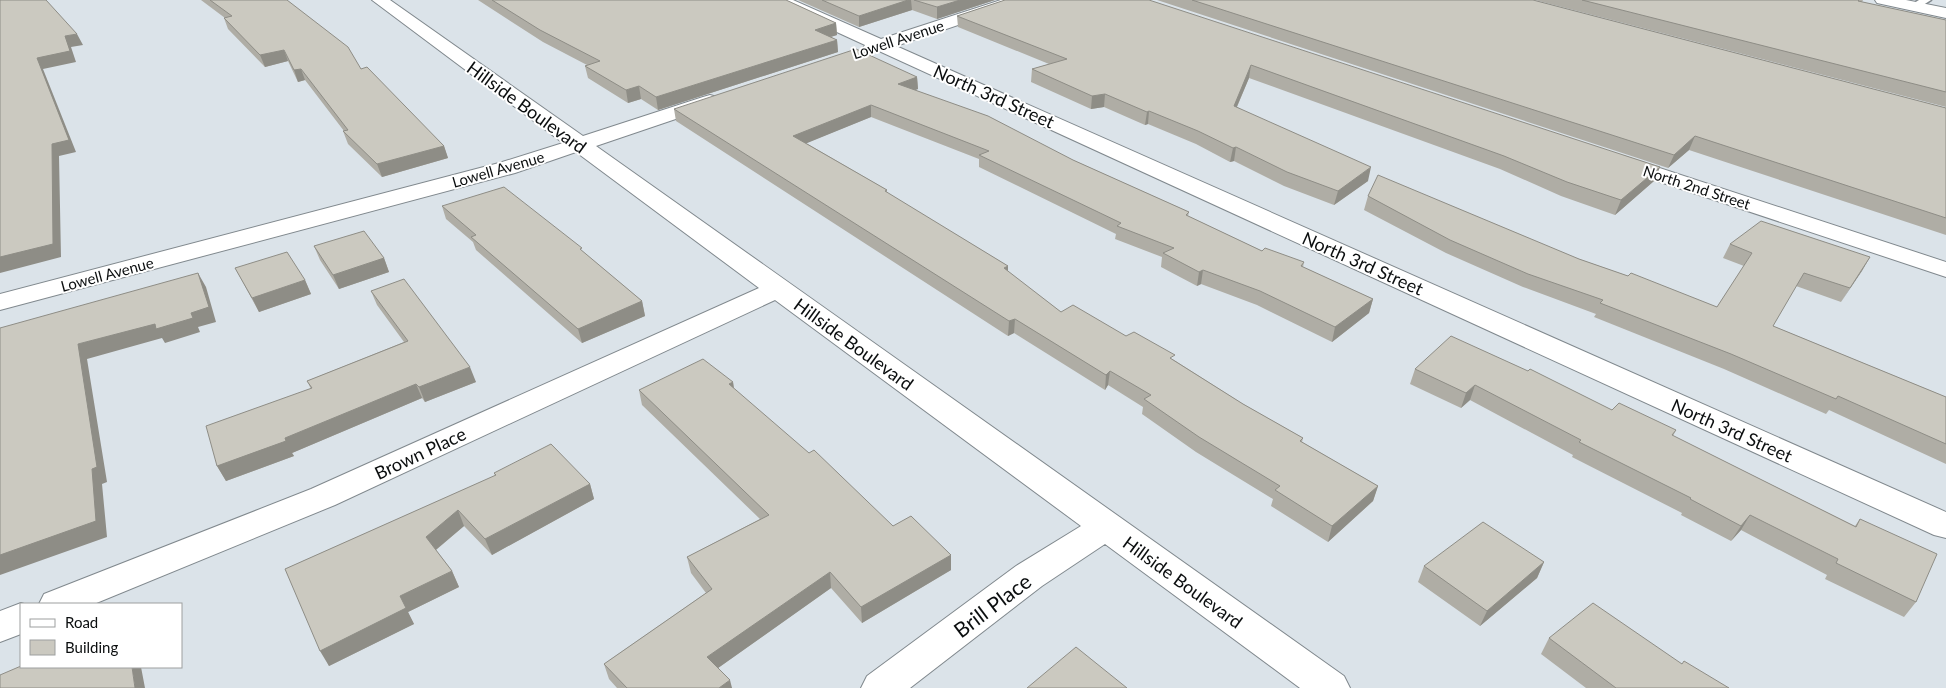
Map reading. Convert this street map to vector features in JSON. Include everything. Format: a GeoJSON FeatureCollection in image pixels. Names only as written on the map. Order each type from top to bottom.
{"type":"FeatureCollection","features":[{"type":"Feature","properties":{"kind":"street","name":"Hillside Boulevard"},"geometry":{"type":"LineString","coordinates":[[380,0],[1330,688]]}},
{"type":"Feature","properties":{"kind":"street","name":"North 3rd Street"},"geometry":{"type":"LineString","coordinates":[[780,0],[1946,526]]}},
{"type":"Feature","properties":{"kind":"street","name":"Lowell Avenue"},"geometry":{"type":"LineString","coordinates":[[852,54],[1017,0]]}},
{"type":"Feature","properties":{"kind":"street"},"geometry":{"type":"LineString","coordinates":[[1883,0],[1920,3],[1946,14]]}},
{"type":"Feature","properties":{"kind":"street","name":"Lowell Avenue"},"geometry":{"type":"LineString","coordinates":[[0,302],[507,168],[729,95]]}},
{"type":"Feature","properties":{"kind":"street","name":"North 2nd Street"},"geometry":{"type":"LineString","coordinates":[[1606,157],[1946,270]]}},
{"type":"Feature","properties":{"kind":"street","name":"Brown Place"},"geometry":{"type":"LineString","coordinates":[[59,603],[323,497],[778,289]]}},
{"type":"Feature","properties":{"kind":"street","name":"Brill Place"},"geometry":{"type":"LineString","coordinates":[[881,688],[1029,576],[1106,526]]}},
{"type":"Feature","properties":{"kind":"street"},"geometry":{"type":"LineString","coordinates":[[0,627],[20,618]]}},
{"type":"Feature","properties":{"kind":"building"},"geometry":{"type":"Polygon","coordinates":[[[0,0],[46,0],[77,34],[65,36],[70,51],[37,58],[69,140],[52,144],[53,244],[0,257],[0,0]]]}},
{"type":"Feature","properties":{"kind":"building"},"geometry":{"type":"Polygon","coordinates":[[[210,0],[287,0],[348,47],[361,69],[367,67],[444,146],[377,164],[343,131],[348,130],[301,69],[294,70],[284,50],[260,55],[224,18],[232,16],[210,0]]]}},
{"type":"Feature","properties":{"kind":"building"},"geometry":{"type":"Polygon","coordinates":[[[492,0],[786,0],[836,23],[815,30],[837,40],[656,97],[639,86],[626,90],[585,66],[600,61],[540,30],[492,0]]]}},
{"type":"Feature","properties":{"kind":"building"},"geometry":{"type":"Polygon","coordinates":[[[822,0],[908,0],[859,16],[822,0]]]}},
{"type":"Feature","properties":{"kind":"building"},"geometry":{"type":"Polygon","coordinates":[[[914,0],[960,0],[937,7],[914,0]]]}},
{"type":"Feature","properties":{"kind":"building"},"geometry":{"type":"Polygon","coordinates":[[[1005,0],[1149,0],[1660,167],[1621,200],[1567,182],[1504,156],[1251,65],[1234,106],[1371,167],[1338,191],[1287,172],[1236,147],[1233,148],[1149,111],[1147,112],[1105,94],[1092,96],[1032,69],[1067,59],[957,16],[1005,0]]]}},
{"type":"Feature","properties":{"kind":"building"},"geometry":{"type":"Polygon","coordinates":[[[1192,0],[1533,0],[1946,108],[1946,218],[1695,136],[1674,155],[1192,0]]]}},
{"type":"Feature","properties":{"kind":"building"},"geometry":{"type":"Polygon","coordinates":[[[1582,0],[1859,0],[1946,20],[1946,92],[1582,0]]]}},
{"type":"Feature","properties":{"kind":"building"},"geometry":{"type":"Polygon","coordinates":[[[856,49],[917,77],[898,84],[988,116],[1073,160],[1189,212],[1186,215],[1262,251],[1265,248],[1304,262],[1301,266],[1373,299],[1335,327],[1260,291],[1203,270],[1199,272],[1163,253],[1174,248],[1117,226],[1121,223],[979,155],[989,151],[871,105],[793,136],[887,190],[885,191],[1008,266],[1004,268],[1061,312],[1073,305],[1126,336],[1134,332],[1175,355],[1170,358],[1243,404],[1303,438],[1300,441],[1378,486],[1332,526],[1275,490],[1280,486],[1199,437],[1144,399],[1151,395],[1110,371],[1106,375],[1015,319],[1009,321],[674,109],[856,49]]]}},
{"type":"Feature","properties":{"kind":"building"},"geometry":{"type":"Polygon","coordinates":[[[1378,175],[1579,259],[1628,276],[1631,273],[1717,307],[1752,253],[1730,244],[1761,221],[1870,257],[1850,288],[1804,273],[1773,326],[1946,397],[1946,444],[1838,396],[1836,399],[1731,354],[1600,303],[1603,300],[1528,274],[1450,240],[1368,196],[1378,175]]]}},
{"type":"Feature","properties":{"kind":"building"},"geometry":{"type":"Polygon","coordinates":[[[504,187],[582,248],[580,249],[642,301],[578,329],[471,237],[476,235],[442,206],[504,187]]]}},
{"type":"Feature","properties":{"kind":"building"},"geometry":{"type":"Polygon","coordinates":[[[364,231],[384,258],[333,275],[314,246],[364,231]]]}},
{"type":"Feature","properties":{"kind":"building"},"geometry":{"type":"Polygon","coordinates":[[[287,252],[305,280],[252,298],[235,268],[287,252]]]}},
{"type":"Feature","properties":{"kind":"building"},"geometry":{"type":"Polygon","coordinates":[[[198,273],[209,307],[191,313],[193,318],[156,329],[155,324],[78,344],[97,467],[92,469],[96,521],[0,555],[0,328],[198,273]]]}},
{"type":"Feature","properties":{"kind":"building"},"geometry":{"type":"Polygon","coordinates":[[[404,279],[470,367],[419,387],[416,384],[285,438],[286,441],[217,466],[206,426],[312,388],[307,381],[408,341],[371,291],[404,279]]]}},
{"type":"Feature","properties":{"kind":"building"},"geometry":{"type":"Polygon","coordinates":[[[1451,336],[1528,371],[1530,369],[1612,410],[1619,403],[1676,430],[1672,435],[1856,527],[1860,519],[1937,554],[1916,602],[1836,563],[1838,559],[1750,515],[1741,526],[1691,498],[1579,442],[1581,440],[1475,385],[1466,393],[1415,369],[1451,336]]]}},
{"type":"Feature","properties":{"kind":"building"},"geometry":{"type":"Polygon","coordinates":[[[703,359],[733,382],[729,384],[809,453],[814,450],[893,526],[911,516],[951,555],[861,607],[830,572],[707,657],[730,680],[719,688],[627,688],[604,664],[712,589],[687,557],[769,515],[639,390],[703,359]]]}},
{"type":"Feature","properties":{"kind":"building"},"geometry":{"type":"Polygon","coordinates":[[[551,444],[590,484],[485,539],[458,510],[426,537],[452,571],[400,596],[406,608],[320,651],[285,569],[496,475],[494,473],[551,444]]]}},
{"type":"Feature","properties":{"kind":"building"},"geometry":{"type":"Polygon","coordinates":[[[1483,522],[1544,562],[1487,611],[1424,566],[1483,522]]]}},
{"type":"Feature","properties":{"kind":"building"},"geometry":{"type":"Polygon","coordinates":[[[1593,603],[1682,664],[1684,661],[1729,688],[1616,688],[1549,638],[1593,603]]]}},
{"type":"Feature","properties":{"kind":"building"},"geometry":{"type":"Polygon","coordinates":[[[1076,647],[1127,688],[1027,688],[1076,647]]]}},
{"type":"Feature","properties":{"kind":"building"},"geometry":{"type":"Polygon","coordinates":[[[20,666],[20,668],[132,668],[135,688],[0,688],[0,675],[20,666]]]}}]}
